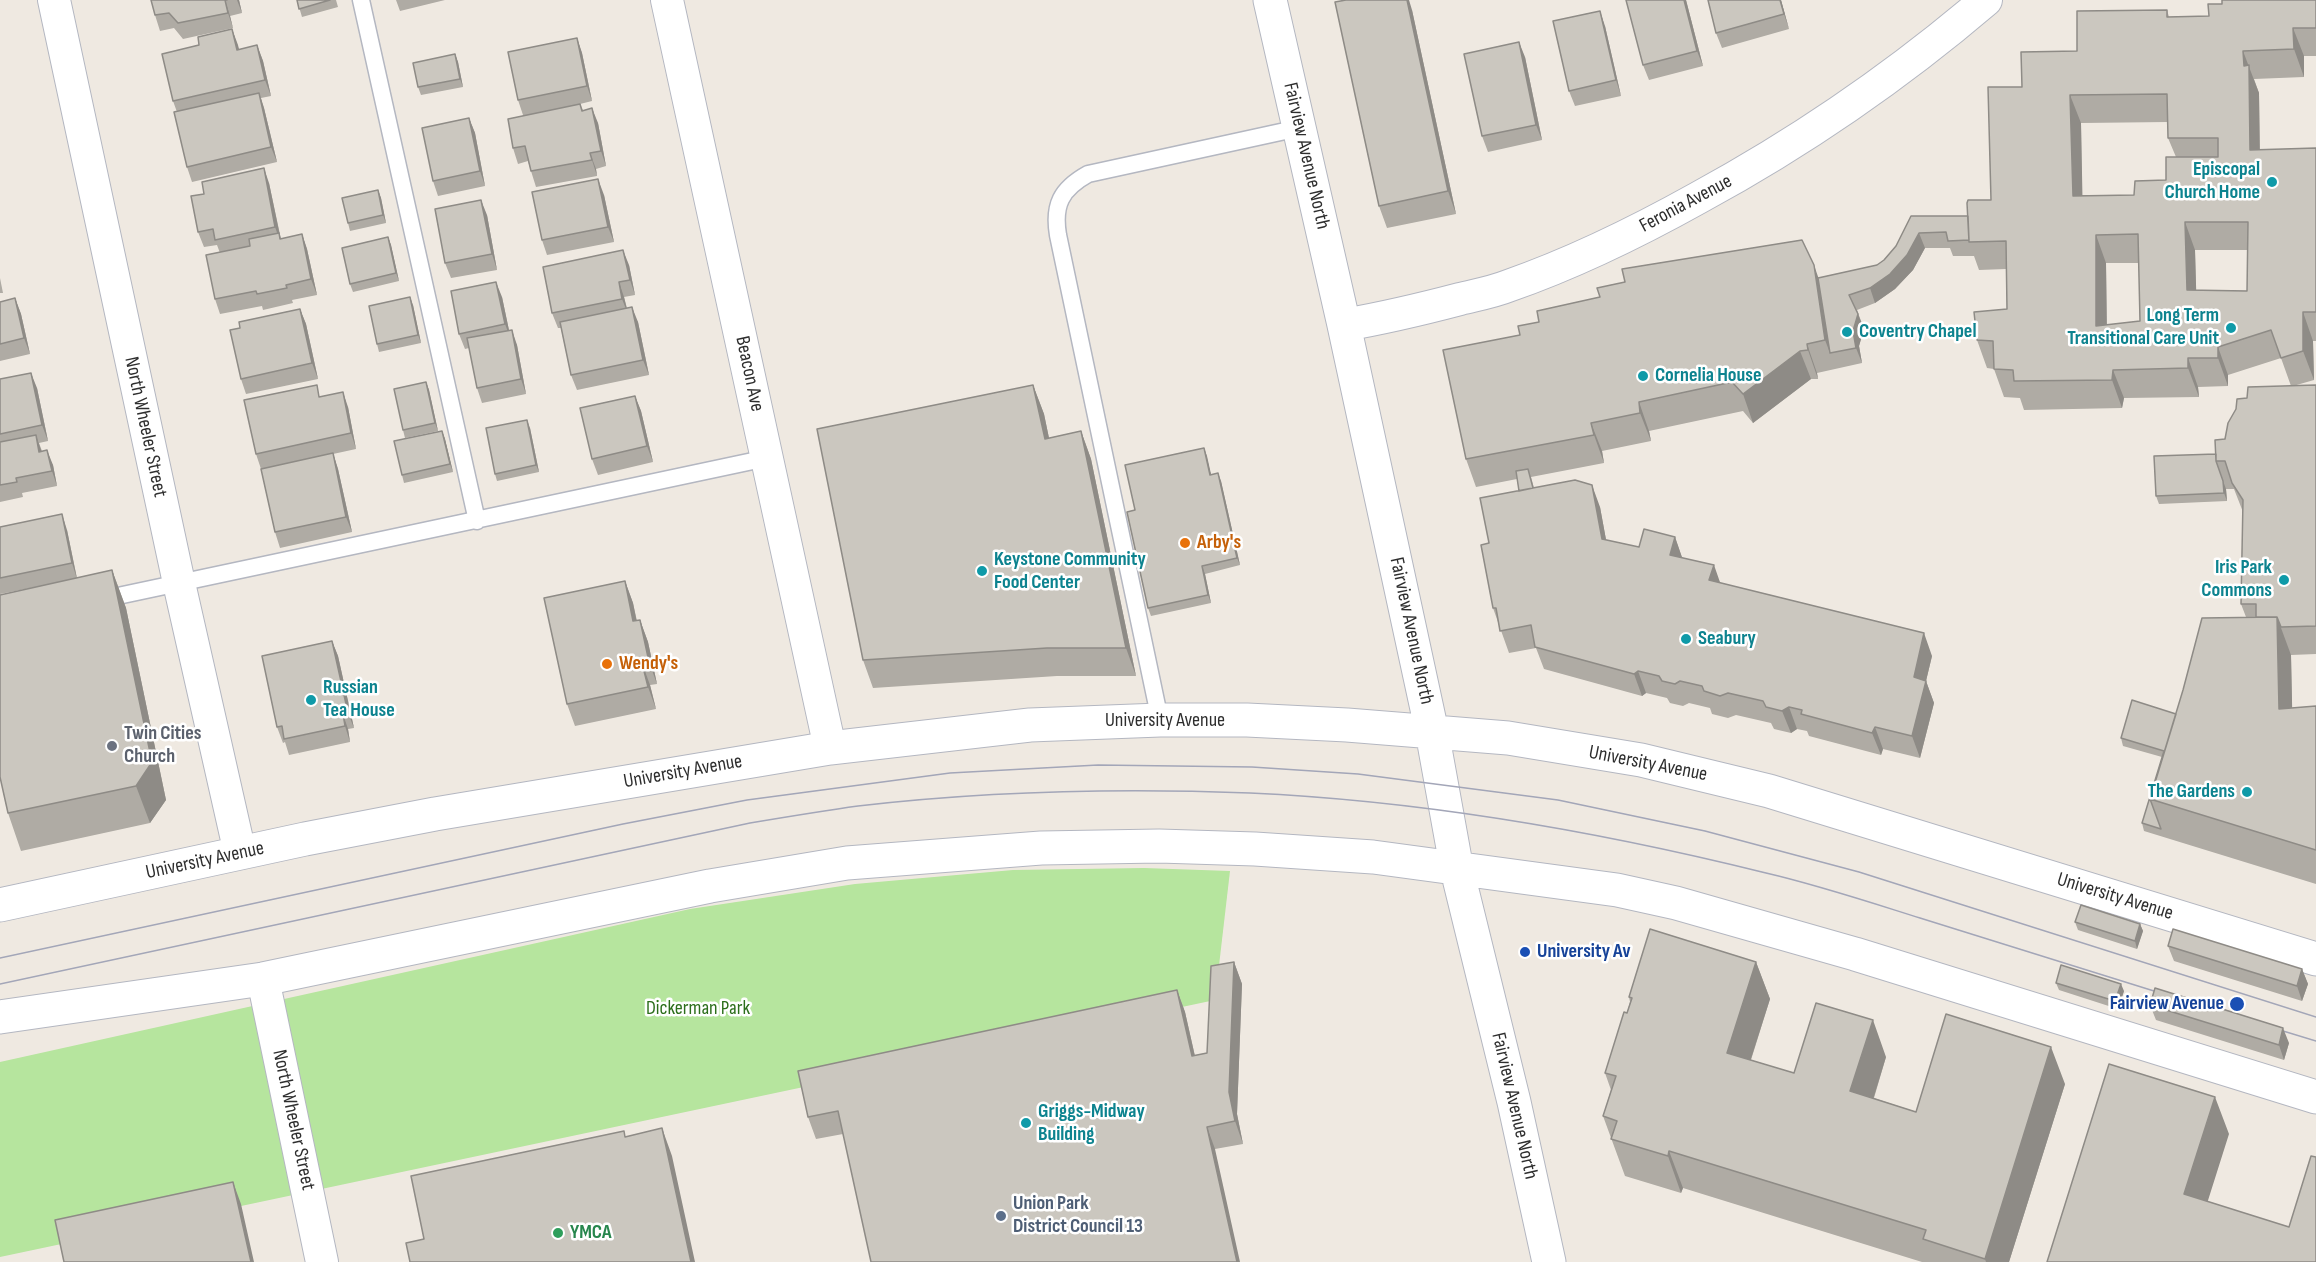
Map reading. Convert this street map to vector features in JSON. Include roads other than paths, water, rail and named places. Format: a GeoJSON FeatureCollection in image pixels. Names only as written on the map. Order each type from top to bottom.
{"type":"FeatureCollection","features":[{"type":"Feature","properties":{"kind":"main road","name":"Fairview Avenue North"},"geometry":{"type":"LineString","coordinates":[[1270,0],[1344,325],[1432,732],[1456,870],[1514,1102],[1549,1262]]}},
{"type":"Feature","properties":{"kind":"main road","name":"University Avenue"},"geometry":{"type":"LineString","coordinates":[[0,906],[240,853],[435,814],[830,748],[1030,725],[1161,720],[1304,722],[1508,738],[1641,760],[1703,774],[1779,794],[2316,959]]}},
{"type":"Feature","properties":{"kind":"main road"},"geometry":{"type":"LineString","coordinates":[[0,1017],[263,979],[710,886],[847,863],[946,854],[1104,846],[1234,848],[1373,857],[1617,890],[1676,903],[1855,954],[2316,1097]]}},
{"type":"Feature","properties":{"kind":"street","name":"North Wheeler Street"},"geometry":{"type":"LineString","coordinates":[[54,0],[179,583],[240,853]]}},
{"type":"Feature","properties":{"kind":"street","name":"Beacon Ave"},"geometry":{"type":"LineString","coordinates":[[668,0],[830,748]]}},
{"type":"Feature","properties":{"kind":"street","name":"Feronia Avenue"},"geometry":{"type":"LineString","coordinates":[[1344,325],[1395,316],[1507,287],[1592,253],[1670,214],[1756,166],[1843,110],[1939,41],[1986,0]]}},
{"type":"Feature","properties":{"kind":"street","name":"North Wheeler Street"},"geometry":{"type":"LineString","coordinates":[[263,979],[322,1262]]}},
{"type":"Feature","properties":{"kind":"lane"},"geometry":{"type":"LineString","coordinates":[[361,0],[477,521]]}},
{"type":"Feature","properties":{"kind":"lane"},"geometry":{"type":"LineString","coordinates":[[1161,720],[1058,235],[1057,205],[1075,181],[1088,174],[1299,128]]}},
{"type":"Feature","properties":{"kind":"lane"},"geometry":{"type":"LineString","coordinates":[[81,604],[767,458]]}},
{"type":"Feature","properties":{"kind":"tram line"},"geometry":{"type":"LineString","coordinates":[[0,958],[623,824],[747,800],[950,773],[1098,765],[1252,767],[1358,774],[1558,800],[1705,831],[1859,872],[2316,1017]]}},
{"type":"Feature","properties":{"kind":"tram line"},"geometry":{"type":"LineString","coordinates":[[0,984],[750,823],[858,806],[955,797],[1054,792],[1152,791],[1250,793],[1381,803],[1575,831],[1702,858],[1824,888],[2170,996]]}},
{"type":"Feature","properties":{"kind":"tram line"},"geometry":{"type":"LineString","coordinates":[[2270,1027],[2316,1041]]}},
{"type":"Feature","properties":{"kind":"place","name":"Episcopal Church Home"},"geometry":{"type":"Point","coordinates":[2272,182]}},
{"type":"Feature","properties":{"kind":"place","name":"Long Term Transitional Care Unit"},"geometry":{"type":"Point","coordinates":[2231,328]}},
{"type":"Feature","properties":{"kind":"place","name":"Coventry Chapel"},"geometry":{"type":"Point","coordinates":[1847,332]}},
{"type":"Feature","properties":{"kind":"place","name":"Cornelia House"},"geometry":{"type":"Point","coordinates":[1643,376]}},
{"type":"Feature","properties":{"kind":"place","name":"Arby's"},"geometry":{"type":"Point","coordinates":[1185,543]}},
{"type":"Feature","properties":{"kind":"place","name":"Keystone Community Food Center"},"geometry":{"type":"Point","coordinates":[982,571]}},
{"type":"Feature","properties":{"kind":"place","name":"Iris Park Commons"},"geometry":{"type":"Point","coordinates":[2284,580]}},
{"type":"Feature","properties":{"kind":"place","name":"Seabury"},"geometry":{"type":"Point","coordinates":[1686,639]}},
{"type":"Feature","properties":{"kind":"place","name":"Wendy's"},"geometry":{"type":"Point","coordinates":[607,664]}},
{"type":"Feature","properties":{"kind":"place","name":"Russian Tea House"},"geometry":{"type":"Point","coordinates":[311,700]}},
{"type":"Feature","properties":{"kind":"place","name":"Twin Cities Church"},"geometry":{"type":"Point","coordinates":[112,746]}},
{"type":"Feature","properties":{"kind":"place","name":"The Gardens"},"geometry":{"type":"Point","coordinates":[2247,792]}},
{"type":"Feature","properties":{"kind":"place","name":"University Av"},"geometry":{"type":"Point","coordinates":[1525,952]}},
{"type":"Feature","properties":{"kind":"place","name":"Fairview Avenue"},"geometry":{"type":"Point","coordinates":[2237,1004]}},
{"type":"Feature","properties":{"kind":"place","name":"Griggs-Midway Building"},"geometry":{"type":"Point","coordinates":[1026,1123]}},
{"type":"Feature","properties":{"kind":"place","name":"Union Park District Council 13"},"geometry":{"type":"Point","coordinates":[1001,1216]}},
{"type":"Feature","properties":{"kind":"place","name":"YMCA"},"geometry":{"type":"Point","coordinates":[558,1233]}},
{"type":"Feature","properties":{"kind":"park label","name":"Dickerman Park"},"geometry":{"type":"Point","coordinates":[698,1009]}}]}
